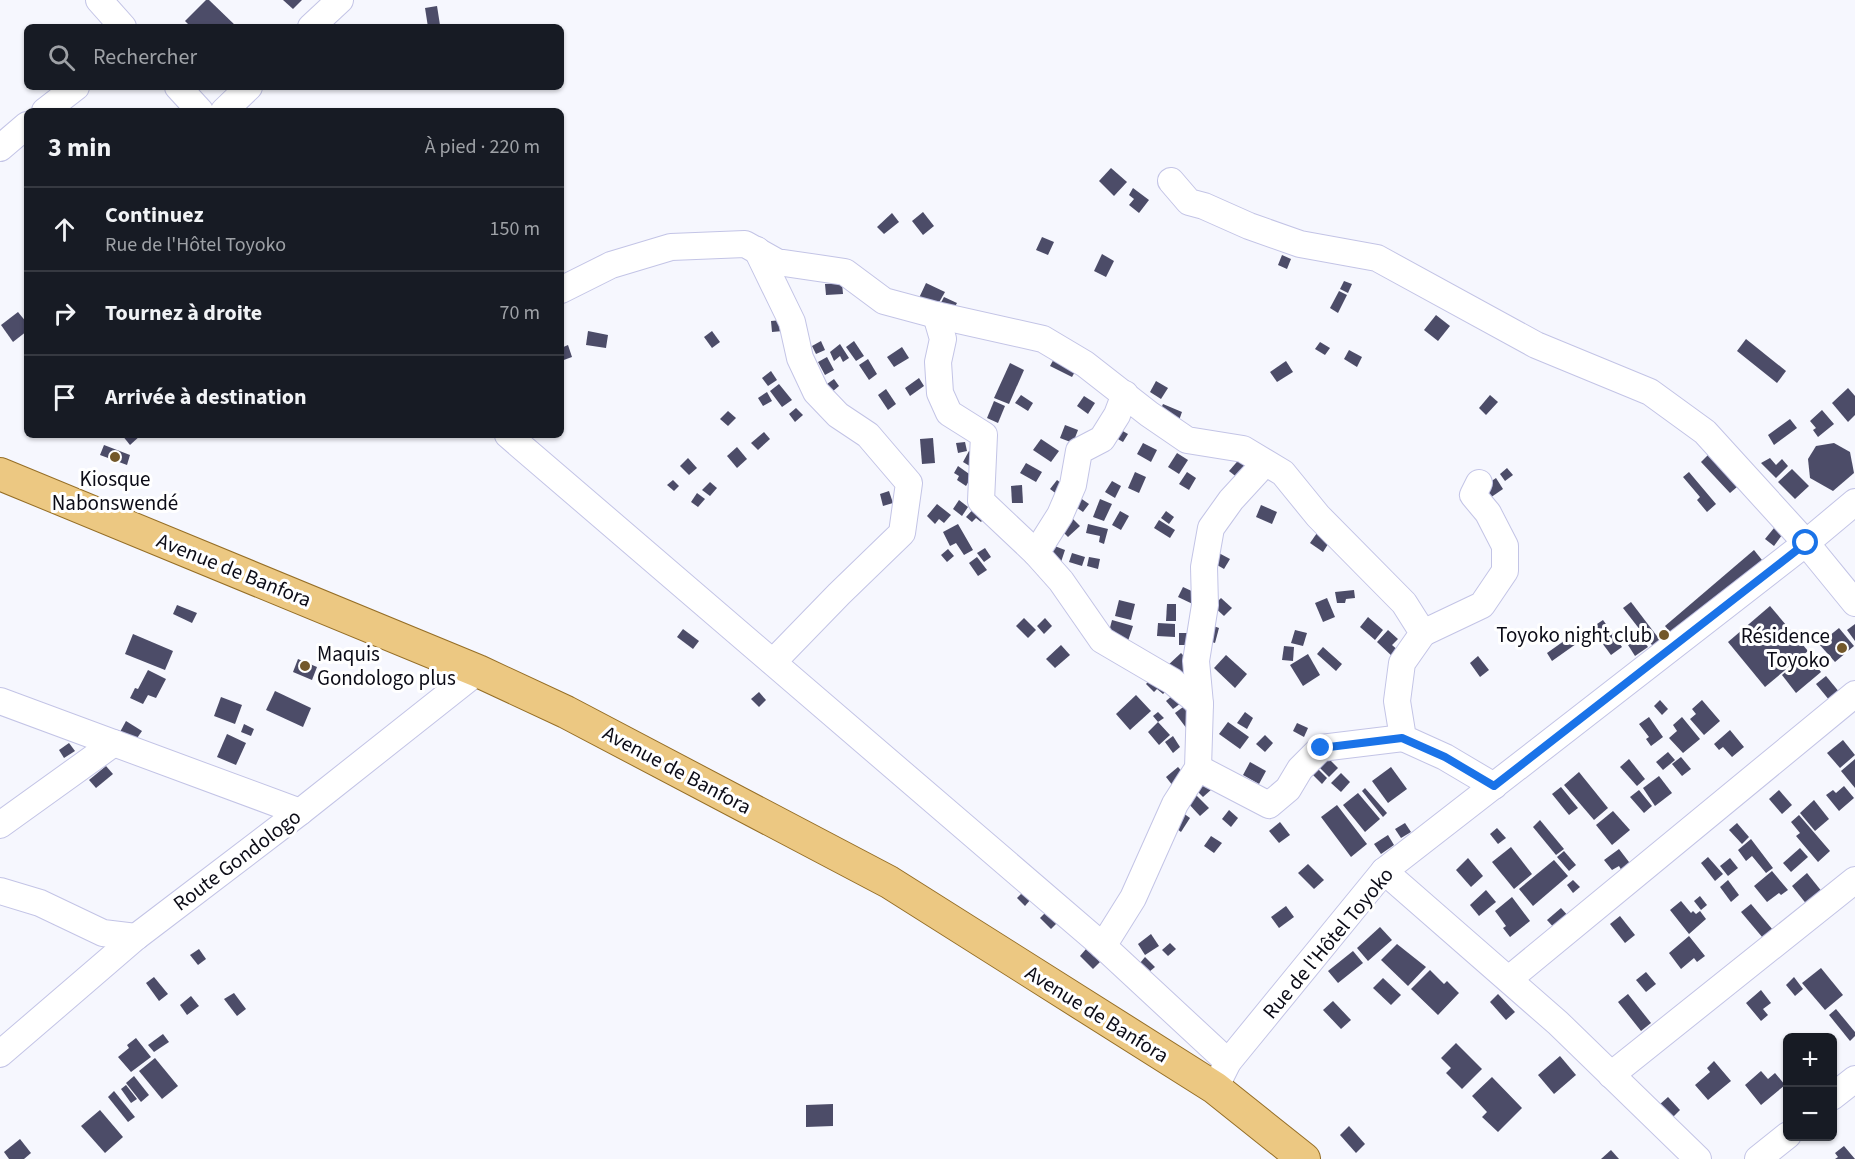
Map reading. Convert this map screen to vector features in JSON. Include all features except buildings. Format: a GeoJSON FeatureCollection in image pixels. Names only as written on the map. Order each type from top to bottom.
{"type":"FeatureCollection","features":[{"type":"Feature","properties":{"kind":"main road","name":"Avenue de Banfora"},"geometry":{"type":"LineString","coordinates":[[0,474],[478,670],[566,712],[888,882],[1221,1075],[1304,1159]]}},
{"type":"Feature","properties":{"kind":"street"},"geometry":{"type":"LineString","coordinates":[[99,0],[120,24]]}},
{"type":"Feature","properties":{"kind":"street"},"geometry":{"type":"LineString","coordinates":[[314,24],[339,0]]}},
{"type":"Feature","properties":{"kind":"street"},"geometry":{"type":"LineString","coordinates":[[49,108],[72,90]]}},
{"type":"Feature","properties":{"kind":"street"},"geometry":{"type":"LineString","coordinates":[[181,90],[197,108]]}},
{"type":"Feature","properties":{"kind":"street"},"geometry":{"type":"LineString","coordinates":[[227,108],[246,90]]}},
{"type":"Feature","properties":{"kind":"street"},"geometry":{"type":"LineString","coordinates":[[0,148],[24,128]]}},
{"type":"Feature","properties":{"kind":"street"},"geometry":{"type":"LineString","coordinates":[[1171,181],[1189,202],[1204,206],[1249,226],[1300,244],[1377,258],[1536,345],[1650,392],[1705,432],[1806,543],[1855,603]]}},
{"type":"Feature","properties":{"kind":"street"},"geometry":{"type":"LineString","coordinates":[[564,288],[611,265],[671,247],[745,244],[777,262],[845,272],[884,301],[1043,339],[1085,364],[1149,414],[1187,440],[1243,449],[1282,473],[1318,516],[1404,603],[1423,633]]}},
{"type":"Feature","properties":{"kind":"street"},"geometry":{"type":"LineString","coordinates":[[757,250],[792,322],[800,358],[816,392],[838,415],[868,435],[909,483],[902,533],[773,662]]}},
{"type":"Feature","properties":{"kind":"street"},"geometry":{"type":"LineString","coordinates":[[936,315],[943,339],[938,362],[940,393],[949,413],[984,435],[981,501],[1036,553],[1061,581],[1102,640],[1172,681],[1200,704]]}},
{"type":"Feature","properties":{"kind":"street"},"geometry":{"type":"LineString","coordinates":[[1036,553],[1060,515],[1073,486],[1079,451],[1102,439],[1117,415],[1125,394]]}},
{"type":"Feature","properties":{"kind":"street"},"geometry":{"type":"LineString","coordinates":[[512,438],[1103,946],[1221,1075]]}},
{"type":"Feature","properties":{"kind":"street"},"geometry":{"type":"LineString","coordinates":[[1103,946],[1133,898],[1175,804],[1198,768],[1200,704],[1196,661],[1205,605],[1204,567],[1211,528],[1231,500],[1265,463]]}},
{"type":"Feature","properties":{"kind":"street"},"geometry":{"type":"LineString","coordinates":[[1402,738],[1397,701],[1402,663],[1423,633],[1482,605],[1504,571],[1506,546],[1488,513],[1473,495],[1479,483]]}},
{"type":"Feature","properties":{"kind":"street","name":"Rue de l'Hôtel Toyoko"},"geometry":{"type":"LineString","coordinates":[[1221,1075],[1384,871],[1806,543],[1855,502]]}},
{"type":"Feature","properties":{"kind":"street","name":"Route Gondologo"},"geometry":{"type":"LineString","coordinates":[[0,1054],[136,937],[300,813],[478,670]]}},
{"type":"Feature","properties":{"kind":"street"},"geometry":{"type":"LineString","coordinates":[[1509,979],[1855,694]]}},
{"type":"Feature","properties":{"kind":"street"},"geometry":{"type":"LineString","coordinates":[[0,700],[300,813]]}},
{"type":"Feature","properties":{"kind":"street"},"geometry":{"type":"LineString","coordinates":[[1198,768],[1269,805],[1288,789],[1300,769],[1321,748],[1402,738],[1445,757],[1494,786]]}},
{"type":"Feature","properties":{"kind":"street"},"geometry":{"type":"LineString","coordinates":[[0,825],[114,743]]}},
{"type":"Feature","properties":{"kind":"street"},"geometry":{"type":"LineString","coordinates":[[1384,871],[1558,1023],[1698,1159]]}},
{"type":"Feature","properties":{"kind":"street"},"geometry":{"type":"LineString","coordinates":[[1611,1075],[1855,880]]}},
{"type":"Feature","properties":{"kind":"street"},"geometry":{"type":"LineString","coordinates":[[0,891],[40,903],[103,933],[136,937]]}},
{"type":"Feature","properties":{"kind":"street"},"geometry":{"type":"LineString","coordinates":[[1837,1094],[1855,1079]]}},
{"type":"Feature","properties":{"kind":"street"},"geometry":{"type":"LineString","coordinates":[[1758,1159],[1783,1139]]}},
{"type":"Feature","properties":{"kind":"place","name":"Kiosque Nabonswendé"},"geometry":{"type":"Point","coordinates":[115,457]}},
{"type":"Feature","properties":{"kind":"place","name":"Toyoko night club"},"geometry":{"type":"Point","coordinates":[1664,635]}},
{"type":"Feature","properties":{"kind":"place","name":"Résidence Toyoko"},"geometry":{"type":"Point","coordinates":[1842,648]}},
{"type":"Feature","properties":{"kind":"place","name":"Maquis Gondologo plus"},"geometry":{"type":"Point","coordinates":[305,666]}},
{"type":"Feature","properties":{"kind":"route"},"geometry":{"type":"LineString","coordinates":[[1321,748],[1402,738],[1445,757],[1494,786],[1806,543]]}}]}
